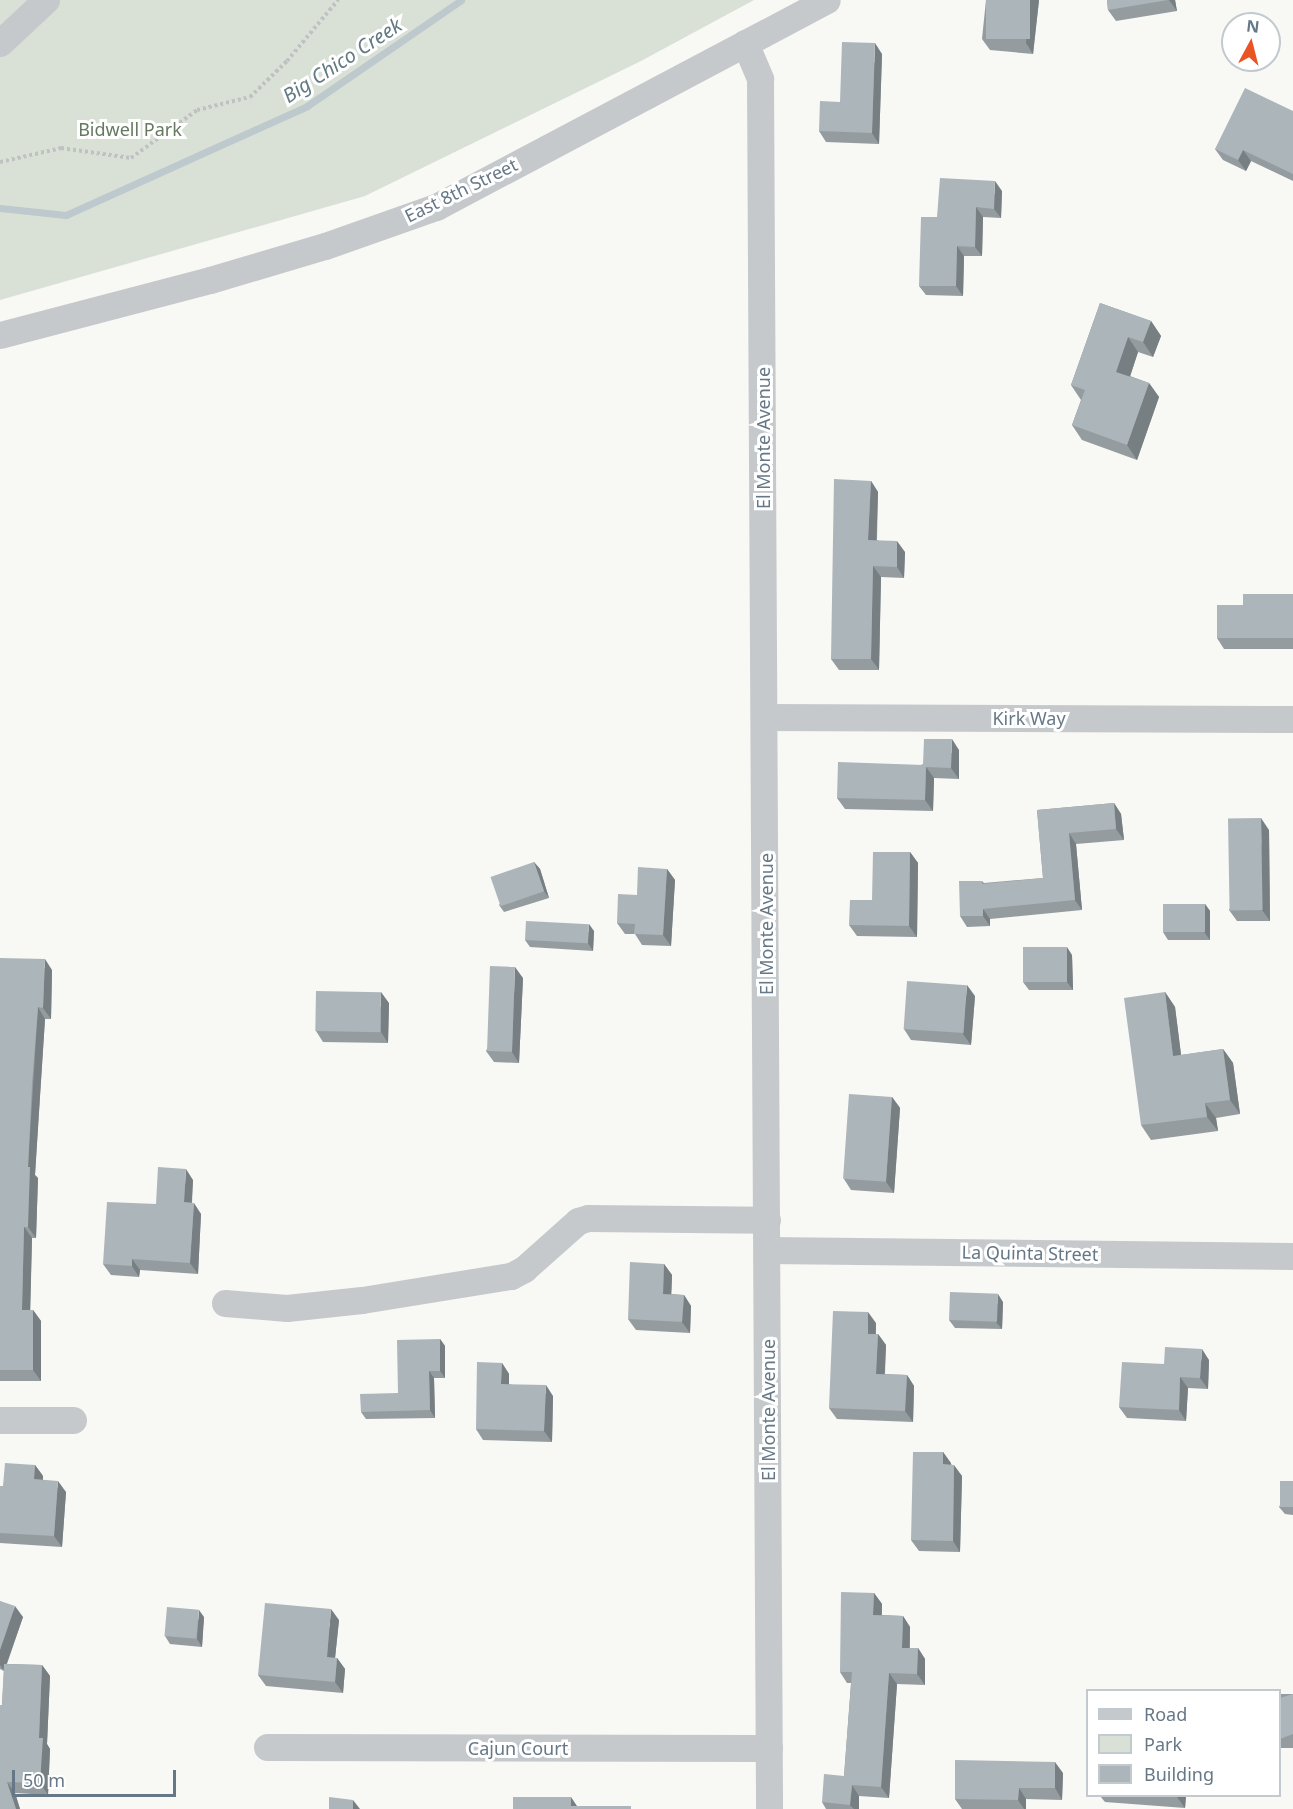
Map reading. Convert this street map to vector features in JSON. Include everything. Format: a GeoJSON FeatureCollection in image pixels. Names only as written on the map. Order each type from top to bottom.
{"type":"FeatureCollection","features":[{"type":"Feature","properties":{"kind":"street"},"geometry":{"type":"LineString","coordinates":[[0,43],[46,0]]}},
{"type":"Feature","properties":{"kind":"street","name":"East 8th Street"},"geometry":{"type":"LineString","coordinates":[[0,335],[314,250],[436,207],[827,0]]}},
{"type":"Feature","properties":{"kind":"street","name":"El Monte Avenue"},"geometry":{"type":"LineString","coordinates":[[745,43],[760,79],[769,1809]]}},
{"type":"Feature","properties":{"kind":"street","name":"Kirk Way"},"geometry":{"type":"LineString","coordinates":[[764,717],[1293,719]]}},
{"type":"Feature","properties":{"kind":"street"},"geometry":{"type":"LineString","coordinates":[[225,1303],[287,1308],[362,1300],[511,1276],[524,1269],[578,1221],[588,1218],[767,1220]]}},
{"type":"Feature","properties":{"kind":"street","name":"La Quinta Street"},"geometry":{"type":"LineString","coordinates":[[767,1250],[1293,1256]]}},
{"type":"Feature","properties":{"kind":"street"},"geometry":{"type":"LineString","coordinates":[[0,1420],[73,1420]]}},
{"type":"Feature","properties":{"kind":"street","name":"Cajun Court"},"geometry":{"type":"LineString","coordinates":[[267,1747],[768,1748]]}},
{"type":"Feature","properties":{"kind":"path"},"geometry":{"type":"LineString","coordinates":[[0,162],[61,148],[131,158],[197,110],[250,96],[287,62],[338,0]]}},
{"type":"Feature","properties":{"kind":"green space","name":"Bidwell Park"},"geometry":{"type":"Polygon","coordinates":[[[0,0],[754,0],[641,61],[365,196],[0,300],[0,0]]]}},
{"type":"Feature","properties":{"kind":"building"},"geometry":{"type":"Polygon","coordinates":[[[986,0],[1030,0],[1030,39],[986,39],[986,0]]]}},
{"type":"Feature","properties":{"kind":"building"},"geometry":{"type":"Polygon","coordinates":[[[1107,0],[1168,0],[1108,10],[1107,0]]]}},
{"type":"Feature","properties":{"kind":"building"},"geometry":{"type":"Polygon","coordinates":[[[842,42],[875,43],[872,133],[819,131],[820,101],[840,102],[842,42]]]}},
{"type":"Feature","properties":{"kind":"building"},"geometry":{"type":"Polygon","coordinates":[[[1245,88],[1293,111],[1293,174],[1243,150],[1238,160],[1215,149],[1245,88]]]}},
{"type":"Feature","properties":{"kind":"building"},"geometry":{"type":"Polygon","coordinates":[[[940,178],[995,181],[994,209],[976,207],[975,247],[957,246],[956,286],[919,286],[921,217],[937,217],[940,178]]]}},
{"type":"Feature","properties":{"kind":"building"},"geometry":{"type":"Polygon","coordinates":[[[1100,303],[1151,321],[1143,342],[1128,337],[1116,372],[1149,383],[1127,445],[1072,425],[1085,390],[1071,385],[1100,303]]]}},
{"type":"Feature","properties":{"kind":"building"},"geometry":{"type":"Polygon","coordinates":[[[834,479],[871,481],[868,540],[897,541],[897,567],[873,566],[871,659],[831,659],[834,479]]]}},
{"type":"Feature","properties":{"kind":"building"},"geometry":{"type":"Polygon","coordinates":[[[1243,594],[1293,594],[1293,638],[1217,638],[1217,605],[1243,605],[1243,594]]]}},
{"type":"Feature","properties":{"kind":"building"},"geometry":{"type":"Polygon","coordinates":[[[924,739],[952,739],[951,768],[926,767],[925,800],[837,798],[838,762],[923,765],[924,739]]]}},
{"type":"Feature","properties":{"kind":"building"},"geometry":{"type":"Polygon","coordinates":[[[1114,803],[1116,829],[1069,833],[1075,900],[983,909],[983,916],[960,916],[959,881],[982,881],[982,884],[1043,878],[1037,810],[1114,803]]]}},
{"type":"Feature","properties":{"kind":"building"},"geometry":{"type":"Polygon","coordinates":[[[1261,818],[1263,910],[1230,911],[1228,819],[1261,818]]]}},
{"type":"Feature","properties":{"kind":"building"},"geometry":{"type":"Polygon","coordinates":[[[873,852],[910,852],[909,926],[849,925],[850,900],[872,900],[873,852]]]}},
{"type":"Feature","properties":{"kind":"building"},"geometry":{"type":"Polygon","coordinates":[[[534,862],[544,891],[501,906],[491,877],[534,862]]]}},
{"type":"Feature","properties":{"kind":"building"},"geometry":{"type":"Polygon","coordinates":[[[638,867],[667,869],[663,935],[634,934],[635,924],[617,923],[618,894],[637,895],[638,867]]]}},
{"type":"Feature","properties":{"kind":"building"},"geometry":{"type":"Polygon","coordinates":[[[1163,904],[1205,904],[1205,932],[1163,932],[1163,904]]]}},
{"type":"Feature","properties":{"kind":"building"},"geometry":{"type":"Polygon","coordinates":[[[526,921],[589,924],[588,943],[525,940],[526,921]]]}},
{"type":"Feature","properties":{"kind":"building"},"geometry":{"type":"Polygon","coordinates":[[[1023,947],[1067,947],[1067,982],[1023,982],[1023,947]]]}},
{"type":"Feature","properties":{"kind":"building"},"geometry":{"type":"Polygon","coordinates":[[[0,958],[45,959],[43,1008],[38,1007],[32,1084],[28,1227],[24,1227],[22,1310],[33,1310],[33,1370],[0,1370],[0,958]]]}},
{"type":"Feature","properties":{"kind":"building"},"geometry":{"type":"Polygon","coordinates":[[[490,966],[515,967],[512,1052],[487,1051],[490,966]]]}},
{"type":"Feature","properties":{"kind":"building"},"geometry":{"type":"Polygon","coordinates":[[[907,981],[967,985],[964,1033],[904,1029],[907,981]]]}},
{"type":"Feature","properties":{"kind":"building"},"geometry":{"type":"Polygon","coordinates":[[[316,991],[381,992],[380,1032],[315,1031],[316,991]]]}},
{"type":"Feature","properties":{"kind":"building"},"geometry":{"type":"Polygon","coordinates":[[[1165,992],[1173,1056],[1223,1049],[1230,1100],[1205,1103],[1207,1117],[1141,1125],[1124,998],[1165,992]]]}},
{"type":"Feature","properties":{"kind":"building"},"geometry":{"type":"Polygon","coordinates":[[[849,1094],[892,1097],[886,1182],[843,1179],[849,1094]]]}},
{"type":"Feature","properties":{"kind":"building"},"geometry":{"type":"Polygon","coordinates":[[[158,1167],[186,1169],[184,1202],[194,1203],[190,1263],[132,1259],[132,1266],[103,1264],[107,1202],[156,1204],[158,1167]]]}},
{"type":"Feature","properties":{"kind":"building"},"geometry":{"type":"Polygon","coordinates":[[[630,1262],[664,1264],[663,1294],[684,1295],[682,1322],[628,1319],[630,1262]]]}},
{"type":"Feature","properties":{"kind":"building"},"geometry":{"type":"Polygon","coordinates":[[[950,1292],[998,1294],[997,1322],[949,1320],[950,1292]]]}},
{"type":"Feature","properties":{"kind":"building"},"geometry":{"type":"Polygon","coordinates":[[[833,1311],[868,1312],[868,1334],[878,1334],[876,1374],[907,1375],[905,1411],[829,1408],[833,1311]]]}},
{"type":"Feature","properties":{"kind":"building"},"geometry":{"type":"Polygon","coordinates":[[[440,1339],[440,1371],[429,1371],[430,1410],[361,1412],[360,1394],[398,1393],[397,1340],[440,1339]]]}},
{"type":"Feature","properties":{"kind":"building"},"geometry":{"type":"Polygon","coordinates":[[[1165,1347],[1202,1349],[1200,1378],[1180,1377],[1179,1410],[1119,1407],[1122,1362],[1164,1364],[1165,1347]]]}},
{"type":"Feature","properties":{"kind":"building"},"geometry":{"type":"Polygon","coordinates":[[[477,1362],[502,1363],[501,1384],[546,1385],[544,1431],[476,1429],[477,1362]]]}},
{"type":"Feature","properties":{"kind":"building"},"geometry":{"type":"Polygon","coordinates":[[[913,1452],[943,1452],[943,1464],[954,1465],[953,1541],[911,1540],[913,1452]]]}},
{"type":"Feature","properties":{"kind":"building"},"geometry":{"type":"Polygon","coordinates":[[[5,1463],[35,1465],[34,1479],[58,1481],[54,1536],[0,1533],[0,1486],[3,1486],[5,1463]]]}},
{"type":"Feature","properties":{"kind":"building"},"geometry":{"type":"Polygon","coordinates":[[[1280,1481],[1293,1481],[1293,1507],[1280,1507],[1280,1481]]]}},
{"type":"Feature","properties":{"kind":"building"},"geometry":{"type":"Polygon","coordinates":[[[841,1592],[874,1593],[873,1615],[903,1616],[902,1648],[918,1648],[917,1674],[889,1673],[881,1787],[852,1785],[850,1805],[822,1802],[824,1774],[844,1776],[852,1672],[840,1672],[841,1592]]]}},
{"type":"Feature","properties":{"kind":"building"},"geometry":{"type":"Polygon","coordinates":[[[0,1601],[15,1606],[0,1650],[0,1601]]]}},
{"type":"Feature","properties":{"kind":"building"},"geometry":{"type":"Polygon","coordinates":[[[265,1603],[331,1609],[327,1657],[337,1658],[335,1682],[258,1675],[265,1603]]]}},
{"type":"Feature","properties":{"kind":"building"},"geometry":{"type":"Polygon","coordinates":[[[167,1607],[199,1610],[196,1639],[164,1636],[167,1607]]]}},
{"type":"Feature","properties":{"kind":"building"},"geometry":{"type":"Polygon","coordinates":[[[4,1664],[42,1665],[39,1738],[43,1738],[40,1783],[7,1782],[16,1809],[0,1809],[0,1705],[2,1705],[4,1664]]]}},
{"type":"Feature","properties":{"kind":"building"},"geometry":{"type":"Polygon","coordinates":[[[1293,1694],[1293,1734],[1281,1739],[1281,1698],[1293,1694]]]}},
{"type":"Feature","properties":{"kind":"building"},"geometry":{"type":"Polygon","coordinates":[[[955,1760],[1055,1762],[1055,1788],[1019,1788],[1018,1800],[955,1799],[955,1760]]]}},
{"type":"Feature","properties":{"kind":"building"},"geometry":{"type":"Polygon","coordinates":[[[329,1797],[353,1800],[353,1809],[329,1809],[329,1797]]]}},
{"type":"Feature","properties":{"kind":"building"},"geometry":{"type":"Polygon","coordinates":[[[513,1797],[571,1797],[571,1806],[631,1806],[631,1809],[513,1809],[513,1797]]]}},
{"type":"Feature","properties":{"kind":"waterway","name":"Big Chico Creek"},"geometry":{"type":"LineString","coordinates":[[0,208],[66,215],[307,106],[461,0]]}}]}
